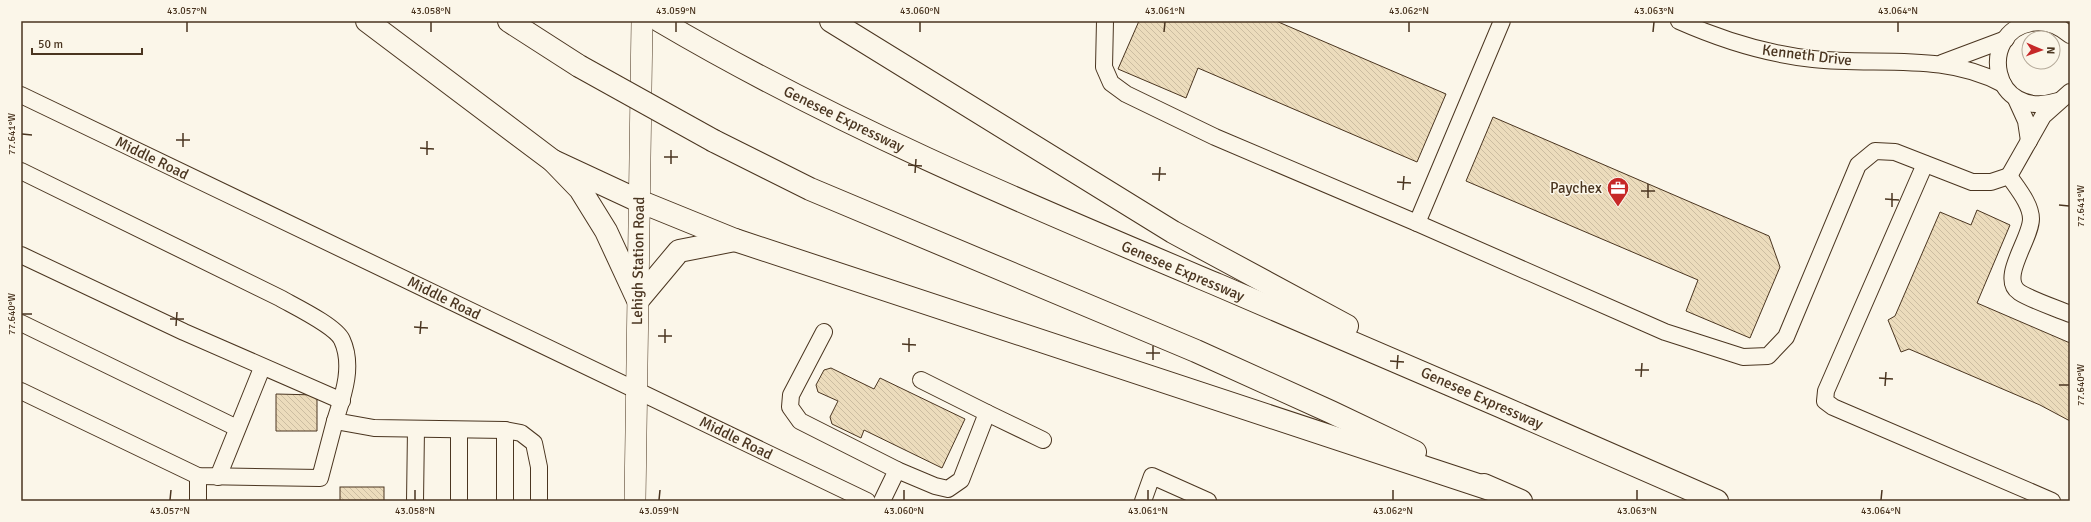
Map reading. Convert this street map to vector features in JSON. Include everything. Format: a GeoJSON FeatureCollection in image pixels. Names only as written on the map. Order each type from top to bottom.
{"type":"FeatureCollection","features":[{"type":"Feature","properties":{"kind":"highway"},"geometry":{"type":"LineString","coordinates":[[367,21],[553,162],[580,189],[606,231],[638,300],[679,251],[735,240]]}},
{"type":"Feature","properties":{"kind":"highway"},"geometry":{"type":"LineString","coordinates":[[509,21],[580,66],[714,142],[810,189],[1196,351],[1331,412],[1496,491]]}},
{"type":"Feature","properties":{"kind":"highway","name":"Genesee Expressway"},"geometry":{"type":"LineString","coordinates":[[660,21],[732,63],[906,150],[1053,216],[1462,389],[1717,501]]}},
{"type":"Feature","properties":{"kind":"highway"},"geometry":{"type":"LineString","coordinates":[[830,21],[1173,232],[1462,389]]}},
{"type":"Feature","properties":{"kind":"highway"},"geometry":{"type":"LineString","coordinates":[[553,162],[639,201],[735,240],[1496,491],[1521,501]]}},
{"type":"Feature","properties":{"kind":"main road","name":"Lehigh Station Road"},"geometry":{"type":"LineString","coordinates":[[635,501],[642,21]]}},
{"type":"Feature","properties":{"kind":"street"},"geometry":{"type":"LineString","coordinates":[[1105,21],[1104,67],[1111,83],[1126,94],[1215,137],[1417,223],[1665,332],[1743,357],[1768,356],[1786,337],[1858,165],[1875,151],[1895,152],[1972,182],[1991,182],[2009,176],[2043,116],[2064,97]]}},
{"type":"Feature","properties":{"kind":"street"},"geometry":{"type":"LineString","coordinates":[[1417,223],[1502,21]]}},
{"type":"Feature","properties":{"kind":"street","name":"Kenneth Drive"},"geometry":{"type":"LineString","coordinates":[[1679,21],[1718,37],[1780,54],[1845,61],[1940,63],[1977,72],[2003,84]]}},
{"type":"Feature","properties":{"kind":"street"},"geometry":{"type":"LineString","coordinates":[[2029,141],[2026,121],[2016,99],[2003,84],[1998,73],[2000,49],[2006,39],[2015,30],[2028,22],[2050,23],[2061,28],[2070,36]]}},
{"type":"Feature","properties":{"kind":"street","name":"Kenneth Drive"},"geometry":{"type":"LineString","coordinates":[[1940,63],[2006,39]]}},
{"type":"Feature","properties":{"kind":"street","name":"Middle Road"},"geometry":{"type":"LineString","coordinates":[[21,95],[867,501]]}},
{"type":"Feature","properties":{"kind":"street"},"geometry":{"type":"LineString","coordinates":[[2016,99],[2030,105],[2044,106],[2064,97]]}},
{"type":"Feature","properties":{"kind":"street"},"geometry":{"type":"LineString","coordinates":[[1925,164],[1826,391],[1825,401],[1833,407],[2052,501]]}},
{"type":"Feature","properties":{"kind":"street"},"geometry":{"type":"LineString","coordinates":[[21,172],[280,298],[321,321],[341,338],[345,350],[348,374],[342,401],[335,421],[320,478],[198,476],[21,391]]}},
{"type":"Feature","properties":{"kind":"street"},"geometry":{"type":"LineString","coordinates":[[2009,176],[2028,207],[2031,218],[2030,230],[2012,270],[2012,281],[2019,292],[2070,314]]}},
{"type":"Feature","properties":{"kind":"street"},"geometry":{"type":"LineString","coordinates":[[21,255],[262,368],[342,401]]}},
{"type":"Feature","properties":{"kind":"street"},"geometry":{"type":"LineString","coordinates":[[21,323],[237,428]]}},
{"type":"Feature","properties":{"kind":"street"},"geometry":{"type":"LineString","coordinates":[[824,332],[791,395],[790,407],[800,421],[897,470],[935,486],[948,489],[961,480],[987,413]]}},
{"type":"Feature","properties":{"kind":"street"},"geometry":{"type":"LineString","coordinates":[[218,476],[262,368]]}},
{"type":"Feature","properties":{"kind":"street"},"geometry":{"type":"LineString","coordinates":[[920,380],[1043,440]]}},
{"type":"Feature","properties":{"kind":"street"},"geometry":{"type":"LineString","coordinates":[[335,421],[374,428],[505,430],[521,433],[534,443],[539,467],[539,501]]}},
{"type":"Feature","properties":{"kind":"street"},"geometry":{"type":"LineString","coordinates":[[415,501],[416,429]]}},
{"type":"Feature","properties":{"kind":"street"},"geometry":{"type":"LineString","coordinates":[[459,430],[459,501]]}},
{"type":"Feature","properties":{"kind":"street"},"geometry":{"type":"LineString","coordinates":[[505,430],[505,501]]}},
{"type":"Feature","properties":{"kind":"street"},"geometry":{"type":"LineString","coordinates":[[882,501],[897,470]]}},
{"type":"Feature","properties":{"kind":"street"},"geometry":{"type":"LineString","coordinates":[[198,476],[198,501]]}},
{"type":"Feature","properties":{"kind":"street"},"geometry":{"type":"LineString","coordinates":[[1143,501],[1152,476],[1208,501]]}},
{"type":"Feature","properties":{"kind":"building"},"geometry":{"type":"Polygon","coordinates":[[[1139,21],[1276,21],[1446,94],[1417,162],[1198,68],[1186,98],[1118,69],[1139,21]]]}},
{"type":"Feature","properties":{"kind":"building","name":"Paychex"},"geometry":{"type":"Polygon","coordinates":[[[1493,117],[1769,236],[1780,267],[1750,338],[1686,311],[1698,280],[1466,181],[1493,117]]]}},
{"type":"Feature","properties":{"kind":"building"},"geometry":{"type":"Polygon","coordinates":[[[1977,210],[2010,225],[1977,303],[2070,343],[2070,421],[2040,405],[1909,349],[1901,352],[1888,320],[1895,316],[1940,212],[1971,225],[1977,210]]]}},
{"type":"Feature","properties":{"kind":"building"},"geometry":{"type":"Polygon","coordinates":[[[831,368],[874,389],[880,378],[965,419],[942,468],[864,430],[861,438],[832,424],[830,417],[838,401],[818,392],[816,385],[824,370],[831,368]]]}},
{"type":"Feature","properties":{"kind":"building"},"geometry":{"type":"Polygon","coordinates":[[[276,394],[317,395],[317,431],[276,431],[276,394]]]}},
{"type":"Feature","properties":{"kind":"building"},"geometry":{"type":"Polygon","coordinates":[[[340,487],[384,487],[384,501],[340,501],[340,487]]]}},
{"type":"Feature","properties":{"kind":"place","name":"Paychex"},"geometry":{"type":"Point","coordinates":[1618,208]}}]}
